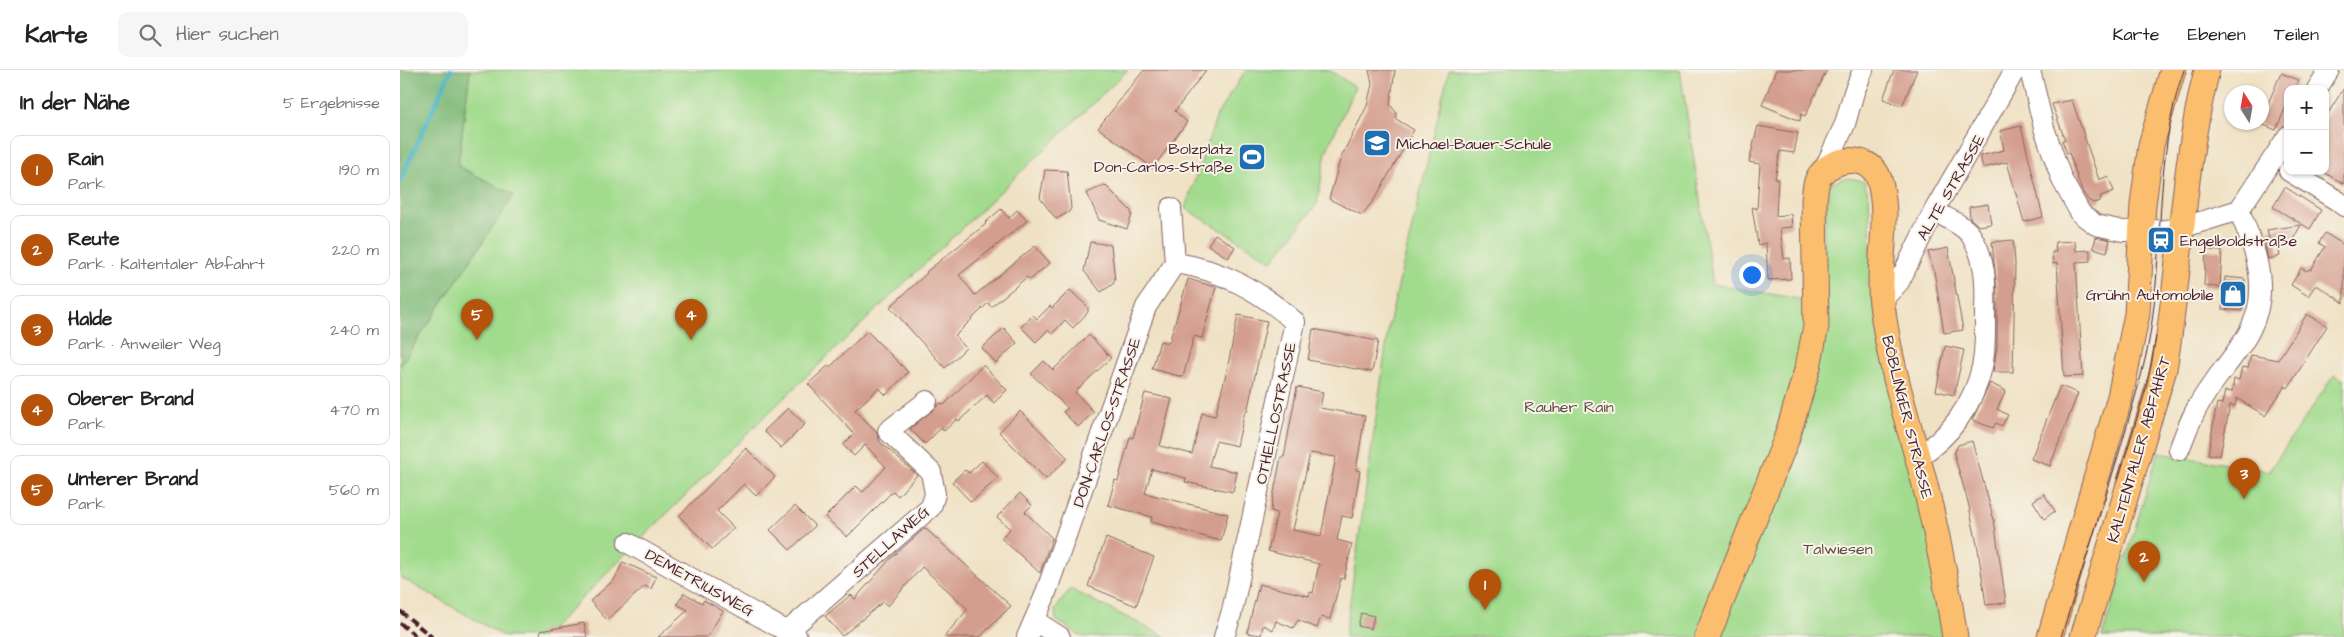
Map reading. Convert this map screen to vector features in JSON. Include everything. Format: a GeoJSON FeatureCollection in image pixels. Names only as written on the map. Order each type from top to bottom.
{"type":"FeatureCollection","features":[{"type":"Feature","properties":{"kind":"main road"},"geometry":{"type":"LineString","coordinates":[[2050,637],[2120,396],[2137,314],[2142,231],[2151,145],[2173,70]]}},
{"type":"Feature","properties":{"kind":"main road"},"geometry":{"type":"LineString","coordinates":[[2180,228],[2194,122],[2207,70]]}},
{"type":"Feature","properties":{"kind":"main road"},"geometry":{"type":"LineString","coordinates":[[1707,637],[1786,440],[1808,367],[1816,326],[1814,201],[1816,184],[1822,172],[1836,164],[1848,161],[1864,162]]}},
{"type":"Feature","properties":{"kind":"main road","name":"BÖBLINGER STRASSE"},"geometry":{"type":"LineString","coordinates":[[1864,162],[1872,167],[1878,177],[1881,192],[1884,218],[1881,301],[1891,360],[1942,554],[1955,637]]}},
{"type":"Feature","properties":{"kind":"main road","name":"KALTENTALER ABFAHRT"},"geometry":{"type":"LineString","coordinates":[[2083,637],[2164,369],[2170,334],[2180,228]]}},
{"type":"Feature","properties":{"kind":"street"},"geometry":{"type":"LineString","coordinates":[[1822,172],[1845,124],[1854,92],[1863,70]]}},
{"type":"Feature","properties":{"kind":"street","name":"ALTE STRASSE"},"geometry":{"type":"LineString","coordinates":[[1881,301],[1899,282],[1934,211],[2015,70]]}},
{"type":"Feature","properties":{"kind":"street"},"geometry":{"type":"LineString","coordinates":[[2030,70],[2054,158],[2071,200],[2081,214],[2096,225],[2123,231],[2180,228],[2239,210],[2283,167],[2338,200],[2344,206]]}},
{"type":"Feature","properties":{"kind":"street"},"geometry":{"type":"LineString","coordinates":[[2320,85],[2329,70]]}},
{"type":"Feature","properties":{"kind":"street"},"geometry":{"type":"LineString","coordinates":[[1845,124],[1855,153],[1864,162]]}},
{"type":"Feature","properties":{"kind":"street"},"geometry":{"type":"LineString","coordinates":[[1171,208],[1175,263]]}},
{"type":"Feature","properties":{"kind":"street"},"geometry":{"type":"LineString","coordinates":[[2179,450],[2187,427],[2202,398],[2249,335],[2256,314],[2260,296],[2259,270],[2249,235],[2239,210]]}},
{"type":"Feature","properties":{"kind":"street"},"geometry":{"type":"LineString","coordinates":[[1918,457],[1931,450],[1968,404],[1979,380],[1984,340],[1986,284],[1984,265],[1967,231],[1934,211]]}},
{"type":"Feature","properties":{"kind":"street","name":"DON-CARLOS-STRASSE"},"geometry":{"type":"LineString","coordinates":[[1031,629],[1146,307],[1175,263]]}},
{"type":"Feature","properties":{"kind":"street","name":"OTHELLOSTRASSE"},"geometry":{"type":"LineString","coordinates":[[1175,263],[1195,266],[1221,274],[1278,307],[1295,322],[1232,612],[1224,637]]}},
{"type":"Feature","properties":{"kind":"street","name":"STELLAWEG"},"geometry":{"type":"LineString","coordinates":[[793,634],[931,506],[935,494],[930,472],[888,431],[927,401]]}},
{"type":"Feature","properties":{"kind":"street","name":"DEMETRIUSWEG"},"geometry":{"type":"LineString","coordinates":[[628,543],[793,634]]}},
{"type":"Feature","properties":{"kind":"street"},"geometry":{"type":"LineString","coordinates":[[1031,629],[1060,637]]}},
{"type":"Feature","properties":{"kind":"green space"},"geometry":{"type":"Polygon","coordinates":[[[400,70],[470,70],[458,166],[514,195],[400,366],[400,70]]]}},
{"type":"Feature","properties":{"kind":"green space"},"geometry":{"type":"Polygon","coordinates":[[[470,70],[1128,70],[765,416],[543,637],[505,637],[400,577],[400,366],[514,195],[458,166],[470,70]]]}},
{"type":"Feature","properties":{"kind":"green space"},"geometry":{"type":"Polygon","coordinates":[[[1246,70],[1329,70],[1355,87],[1326,152],[1317,204],[1272,261],[1185,208],[1218,113],[1246,70]]]}},
{"type":"Feature","properties":{"kind":"green space","name":"Rauher Rain"},"geometry":{"type":"Polygon","coordinates":[[[1449,70],[1680,70],[1713,284],[1816,302],[1829,186],[1846,178],[1864,182],[1869,196],[1873,300],[1934,556],[1950,637],[1345,637],[1389,325],[1449,70]]]}},
{"type":"Feature","properties":{"kind":"green space"},"geometry":{"type":"Polygon","coordinates":[[[2334,375],[2344,380],[2344,637],[2102,637],[2158,453],[2269,471],[2334,375]]]}},
{"type":"Feature","properties":{"kind":"green space"},"geometry":{"type":"Polygon","coordinates":[[[1070,589],[1166,637],[1082,637],[1056,620],[1055,610],[1070,589]]]}},
{"type":"Feature","properties":{"kind":"building"},"geometry":{"type":"Polygon","coordinates":[[[1144,70],[1206,70],[1175,111],[1187,122],[1153,168],[1098,128],[1144,70]]]}},
{"type":"Feature","properties":{"kind":"building","name":"Michael-Bauer-Schule"},"geometry":{"type":"Polygon","coordinates":[[[1369,70],[1395,70],[1390,105],[1396,112],[1396,119],[1414,130],[1376,197],[1362,215],[1329,199],[1341,157],[1367,106],[1372,84],[1369,70]]]}},
{"type":"Feature","properties":{"kind":"building"},"geometry":{"type":"Polygon","coordinates":[[[1776,70],[1827,70],[1805,116],[1801,114],[1800,121],[1762,105],[1776,70]]]}},
{"type":"Feature","properties":{"kind":"building"},"geometry":{"type":"Polygon","coordinates":[[[1894,70],[1917,70],[1902,106],[1883,99],[1894,70]]]}},
{"type":"Feature","properties":{"kind":"building"},"geometry":{"type":"Polygon","coordinates":[[[2281,73],[2298,80],[2296,85],[2284,85],[2284,111],[2276,130],[2269,127],[2269,101],[2281,73]]]}},
{"type":"Feature","properties":{"kind":"building"},"geometry":{"type":"Polygon","coordinates":[[[2344,88],[2344,184],[2328,175],[2329,112],[2344,88]]]}},
{"type":"Feature","properties":{"kind":"building"},"geometry":{"type":"Polygon","coordinates":[[[2072,100],[2099,180],[2108,176],[2114,191],[2101,196],[2100,201],[2094,203],[2089,201],[2082,191],[2069,153],[2067,154],[2062,140],[2065,140],[2052,104],[2072,100]]]}},
{"type":"Feature","properties":{"kind":"building"},"geometry":{"type":"Polygon","coordinates":[[[1758,126],[1798,133],[1794,153],[1780,151],[1775,179],[1778,179],[1776,216],[1791,214],[1792,227],[1780,228],[1784,259],[1790,258],[1791,279],[1768,280],[1766,243],[1758,245],[1752,207],[1757,209],[1760,164],[1749,162],[1758,126]]]}},
{"type":"Feature","properties":{"kind":"building"},"geometry":{"type":"Polygon","coordinates":[[[2021,126],[2043,217],[2024,222],[2007,162],[1983,168],[1980,156],[2004,150],[2000,131],[2021,126]]]}},
{"type":"Feature","properties":{"kind":"building"},"geometry":{"type":"Polygon","coordinates":[[[1045,170],[1067,171],[1071,208],[1069,212],[1056,219],[1040,198],[1045,170]]]}},
{"type":"Feature","properties":{"kind":"building"},"geometry":{"type":"Polygon","coordinates":[[[1105,185],[1131,211],[1132,215],[1127,229],[1099,220],[1087,193],[1105,185]]]}},
{"type":"Feature","properties":{"kind":"building"},"geometry":{"type":"Polygon","coordinates":[[[2285,187],[2321,210],[2310,229],[2273,207],[2285,187]]]}},
{"type":"Feature","properties":{"kind":"building"},"geometry":{"type":"Polygon","coordinates":[[[1988,204],[1991,224],[1979,226],[1970,218],[1969,207],[1988,204]]]}},
{"type":"Feature","properties":{"kind":"building"},"geometry":{"type":"Polygon","coordinates":[[[1001,209],[1009,218],[1017,210],[1027,221],[959,275],[975,295],[1035,246],[1050,263],[1030,280],[1027,277],[991,307],[988,303],[955,336],[966,348],[945,368],[890,307],[926,272],[986,224],[1001,209]]]}},
{"type":"Feature","properties":{"kind":"building"},"geometry":{"type":"Polygon","coordinates":[[[2301,225],[2292,241],[2277,243],[2280,256],[2268,259],[2265,245],[2270,244],[2267,230],[2301,225]]]}},
{"type":"Feature","properties":{"kind":"building"},"geometry":{"type":"Polygon","coordinates":[[[2325,233],[2344,245],[2344,303],[2318,286],[2315,286],[2308,296],[2291,285],[2301,268],[2307,271],[2311,270],[2325,247],[2319,243],[2325,233]]]}},
{"type":"Feature","properties":{"kind":"building"},"geometry":{"type":"Polygon","coordinates":[[[1215,234],[1235,247],[1228,258],[1208,245],[1215,234]]]}},
{"type":"Feature","properties":{"kind":"building"},"geometry":{"type":"Polygon","coordinates":[[[2096,237],[2110,240],[2107,252],[2093,248],[2096,237]]]}},
{"type":"Feature","properties":{"kind":"building"},"geometry":{"type":"Polygon","coordinates":[[[2013,240],[2015,262],[2013,372],[1993,372],[1997,347],[1997,291],[1992,242],[2013,240]]]}},
{"type":"Feature","properties":{"kind":"building"},"geometry":{"type":"Polygon","coordinates":[[[2075,241],[2076,251],[2090,250],[2090,261],[2076,262],[2083,376],[2064,377],[2057,263],[2053,264],[2052,252],[2056,252],[2055,242],[2075,241]]]}},
{"type":"Feature","properties":{"kind":"building"},"geometry":{"type":"Polygon","coordinates":[[[1090,242],[1111,245],[1115,280],[1113,284],[1101,292],[1084,271],[1090,242]]]}},
{"type":"Feature","properties":{"kind":"building"},"geometry":{"type":"Polygon","coordinates":[[[1948,248],[1963,330],[1944,333],[1934,271],[1928,252],[1948,248]]]}},
{"type":"Feature","properties":{"kind":"building"},"geometry":{"type":"Polygon","coordinates":[[[2206,250],[2222,251],[2220,287],[2204,286],[2206,250]]]}},
{"type":"Feature","properties":{"kind":"building","name":"Grühn Automobile"},"geometry":{"type":"Polygon","coordinates":[[[2225,277],[2245,279],[2242,311],[2222,309],[2225,277]]]}},
{"type":"Feature","properties":{"kind":"building"},"geometry":{"type":"Polygon","coordinates":[[[1188,279],[1216,287],[1202,338],[1194,336],[1183,377],[1152,369],[1160,341],[1169,343],[1188,279]]]}},
{"type":"Feature","properties":{"kind":"building"},"geometry":{"type":"Polygon","coordinates":[[[1070,290],[1088,307],[1088,312],[1073,328],[1065,320],[1052,334],[1048,330],[1036,342],[1021,327],[1033,315],[1037,319],[1050,306],[1052,308],[1070,290]]]}},
{"type":"Feature","properties":{"kind":"building"},"geometry":{"type":"Polygon","coordinates":[[[2307,314],[2327,326],[2288,388],[2285,386],[2265,416],[2237,398],[2235,406],[2230,405],[2220,456],[2208,454],[2217,403],[2222,404],[2225,391],[2232,392],[2234,379],[2239,380],[2242,367],[2248,368],[2251,355],[2278,360],[2307,314]]]}},
{"type":"Feature","properties":{"kind":"building"},"geometry":{"type":"Polygon","coordinates":[[[1238,315],[1267,321],[1247,412],[1245,411],[1237,446],[1216,441],[1209,466],[1237,472],[1233,492],[1185,482],[1186,478],[1152,469],[1145,493],[1228,514],[1221,541],[1151,522],[1152,517],[1108,505],[1115,480],[1118,481],[1130,437],[1133,438],[1145,393],[1172,399],[1160,446],[1192,454],[1202,413],[1215,416],[1238,315]]]}},
{"type":"Feature","properties":{"kind":"building"},"geometry":{"type":"Polygon","coordinates":[[[1004,328],[1017,343],[996,363],[982,348],[1004,328]]]}},
{"type":"Feature","properties":{"kind":"building"},"geometry":{"type":"Polygon","coordinates":[[[1313,329],[1378,341],[1372,372],[1308,360],[1313,329]]]}},
{"type":"Feature","properties":{"kind":"building"},"geometry":{"type":"Polygon","coordinates":[[[867,331],[908,372],[886,395],[879,388],[855,410],[876,431],[880,442],[917,475],[898,496],[893,491],[847,537],[825,517],[856,486],[863,492],[886,467],[865,445],[854,456],[843,445],[854,434],[808,384],[829,365],[830,367],[867,331]]]}},
{"type":"Feature","properties":{"kind":"building"},"geometry":{"type":"Polygon","coordinates":[[[1089,335],[1111,358],[1075,392],[1094,412],[1078,427],[1063,412],[1068,408],[1031,374],[1044,361],[1053,370],[1089,335]]]}},
{"type":"Feature","properties":{"kind":"building"},"geometry":{"type":"Polygon","coordinates":[[[1945,346],[1964,350],[1954,395],[1936,391],[1945,346]]]}},
{"type":"Feature","properties":{"kind":"building"},"geometry":{"type":"Polygon","coordinates":[[[983,365],[1007,390],[994,403],[987,395],[959,421],[957,419],[944,431],[941,428],[925,444],[910,429],[941,403],[944,405],[983,365]]]}},
{"type":"Feature","properties":{"kind":"building"},"geometry":{"type":"Polygon","coordinates":[[[1990,383],[2006,391],[1997,409],[2008,415],[2002,426],[1996,423],[1993,428],[1972,420],[1990,383]]]}},
{"type":"Feature","properties":{"kind":"building"},"geometry":{"type":"Polygon","coordinates":[[[2060,386],[2078,393],[2050,466],[2031,459],[2060,386]]]}},
{"type":"Feature","properties":{"kind":"building"},"geometry":{"type":"Polygon","coordinates":[[[1297,387],[1323,392],[1320,408],[1365,416],[1356,470],[1360,471],[1352,518],[1342,516],[1337,540],[1352,544],[1344,579],[1341,578],[1330,619],[1321,617],[1317,628],[1298,620],[1293,628],[1276,621],[1273,630],[1263,625],[1261,635],[1247,633],[1259,584],[1309,596],[1310,592],[1313,593],[1319,564],[1268,551],[1277,513],[1271,511],[1273,497],[1281,457],[1284,457],[1297,387]],[[1310,453],[1293,530],[1321,536],[1336,457],[1310,453]]]}},
{"type":"Feature","properties":{"kind":"building"},"geometry":{"type":"Polygon","coordinates":[[[788,408],[805,424],[781,448],[764,431],[788,408]]]}},
{"type":"Feature","properties":{"kind":"building"},"geometry":{"type":"Polygon","coordinates":[[[1020,411],[1068,458],[1046,479],[999,432],[1020,411]]]}},
{"type":"Feature","properties":{"kind":"building"},"geometry":{"type":"Polygon","coordinates":[[[1972,441],[1994,520],[2006,603],[1986,605],[1978,549],[1968,502],[1954,454],[1958,445],[1972,441]]]}},
{"type":"Feature","properties":{"kind":"building"},"geometry":{"type":"Polygon","coordinates":[[[746,448],[775,477],[756,496],[744,484],[717,511],[734,528],[712,549],[679,516],[746,448]]]}},
{"type":"Feature","properties":{"kind":"building"},"geometry":{"type":"Polygon","coordinates":[[[982,461],[998,478],[971,502],[952,482],[965,470],[969,473],[982,461]]]}},
{"type":"Feature","properties":{"kind":"building"},"geometry":{"type":"Polygon","coordinates":[[[1020,493],[1032,505],[1025,512],[1052,538],[1040,573],[1001,538],[1010,529],[997,517],[1020,493]]]}},
{"type":"Feature","properties":{"kind":"building"},"geometry":{"type":"Polygon","coordinates":[[[2044,494],[2055,511],[2044,519],[2033,501],[2044,494]]]}},
{"type":"Feature","properties":{"kind":"building"},"geometry":{"type":"Polygon","coordinates":[[[795,506],[815,526],[790,550],[770,530],[795,506]]]}},
{"type":"Feature","properties":{"kind":"building"},"geometry":{"type":"Polygon","coordinates":[[[925,528],[1011,606],[980,637],[944,637],[968,609],[922,567],[888,606],[883,602],[842,636],[825,616],[851,595],[855,599],[890,559],[925,528]]]}},
{"type":"Feature","properties":{"kind":"building"},"geometry":{"type":"Polygon","coordinates":[[[1106,538],[1154,557],[1136,606],[1088,586],[1106,538]]]}},
{"type":"Feature","properties":{"kind":"building"},"geometry":{"type":"Polygon","coordinates":[[[623,562],[656,577],[651,589],[645,586],[607,620],[590,601],[614,580],[623,562]]]}},
{"type":"Feature","properties":{"kind":"building"},"geometry":{"type":"Polygon","coordinates":[[[684,593],[702,603],[704,600],[723,611],[707,637],[658,637],[688,610],[677,604],[684,593]]]}},
{"type":"Feature","properties":{"kind":"building"},"geometry":{"type":"Polygon","coordinates":[[[1361,613],[1374,616],[1371,629],[1358,626],[1361,613]]]}},
{"type":"Feature","properties":{"kind":"building"},"geometry":{"type":"Polygon","coordinates":[[[584,623],[587,637],[541,637],[540,631],[584,623]]]}},
{"type":"Feature","properties":{"kind":"waterway"},"geometry":{"type":"LineString","coordinates":[[400,181],[451,70]]}},
{"type":"Feature","properties":{"kind":"tram line"},"geometry":{"type":"LineString","coordinates":[[2061,637],[2121,446],[2147,351],[2153,316],[2167,139],[2174,104],[2184,70]]}},
{"type":"Feature","properties":{"kind":"tram line"},"geometry":{"type":"LineString","coordinates":[[2118,480],[2146,389],[2156,337]]}},
{"type":"Feature","properties":{"kind":"railway"},"geometry":{"type":"LineString","coordinates":[[400,611],[432,637]]}},
{"type":"Feature","properties":{"kind":"railway"},"geometry":{"type":"LineString","coordinates":[[400,623],[417,637]]}},
{"type":"Feature","properties":{"kind":"place","name":"Michael-Bauer-Schule"},"geometry":{"type":"Point","coordinates":[1377,143]}},
{"type":"Feature","properties":{"kind":"place","name":"Bolzplatz Don-Carlos-Straße"},"geometry":{"type":"Point","coordinates":[1252,157]}},
{"type":"Feature","properties":{"kind":"place","name":"Engelboldstraße"},"geometry":{"type":"Point","coordinates":[2161,240]}},
{"type":"Feature","properties":{"kind":"place","name":"Grühn Automobile"},"geometry":{"type":"Point","coordinates":[2233,294]}},
{"type":"Feature","properties":{"kind":"place","name":"Unterer Brand"},"geometry":{"type":"Point","coordinates":[477,340]}},
{"type":"Feature","properties":{"kind":"place","name":"Oberer Brand"},"geometry":{"type":"Point","coordinates":[691,340]}},
{"type":"Feature","properties":{"kind":"place","name":"Halde"},"geometry":{"type":"Point","coordinates":[2244,499]}},
{"type":"Feature","properties":{"kind":"place","name":"Reute"},"geometry":{"type":"Point","coordinates":[2144,582]}},
{"type":"Feature","properties":{"kind":"place","name":"Rain"},"geometry":{"type":"Point","coordinates":[1485,610]}},
{"type":"Feature","properties":{"kind":"park label","name":"Talwiesen"},"geometry":{"type":"Point","coordinates":[1838,548]}}]}
